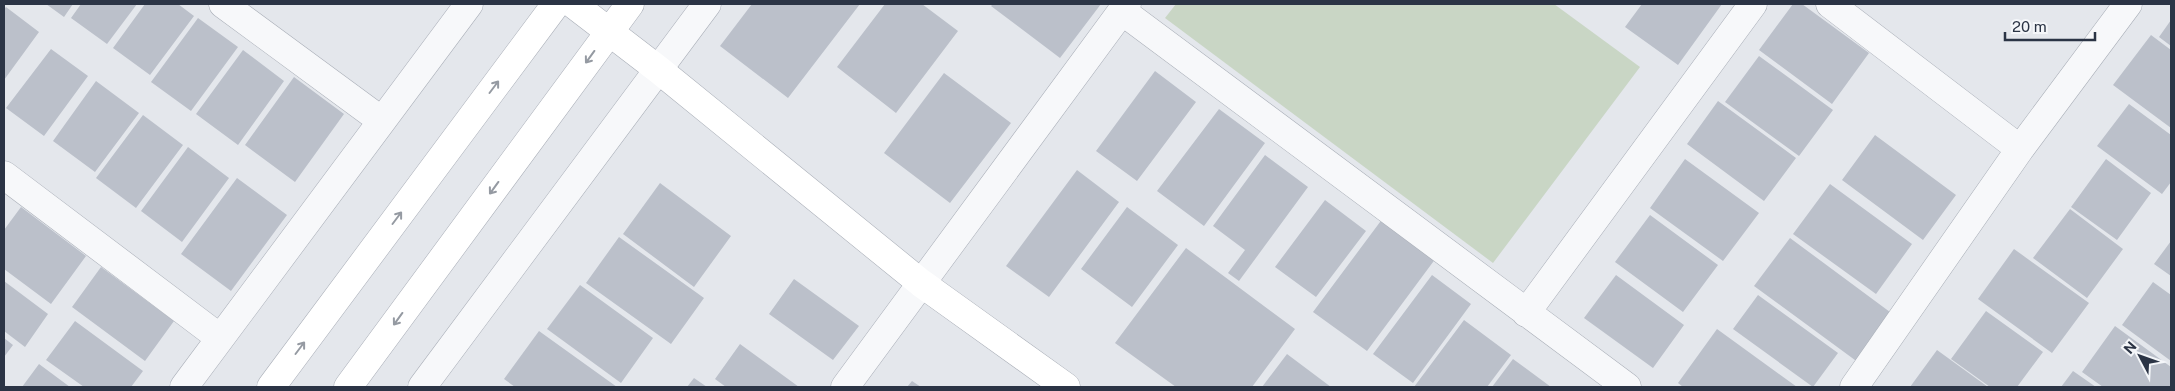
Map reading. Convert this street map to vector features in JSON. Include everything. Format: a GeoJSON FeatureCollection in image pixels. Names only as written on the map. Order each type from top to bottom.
{"type":"FeatureCollection","features":[{"type":"Feature","properties":{"kind":"street"},"geometry":{"type":"LineString","coordinates":[[223,4],[382,121]]}},
{"type":"Feature","properties":{"kind":"street"},"geometry":{"type":"LineString","coordinates":[[184,387],[468,4]]}},
{"type":"Feature","properties":{"kind":"street"},"geometry":{"type":"LineString","coordinates":[[271,387],[556,4]]}},
{"type":"Feature","properties":{"kind":"street"},"geometry":{"type":"LineString","coordinates":[[573,4],[608,33],[659,70],[921,283],[1066,387]]}},
{"type":"Feature","properties":{"kind":"street"},"geometry":{"type":"LineString","coordinates":[[348,387],[630,4]]}},
{"type":"Feature","properties":{"kind":"street"},"geometry":{"type":"LineString","coordinates":[[422,387],[707,4]]}},
{"type":"Feature","properties":{"kind":"street"},"geometry":{"type":"LineString","coordinates":[[1526,314],[1753,4]]}},
{"type":"Feature","properties":{"kind":"street"},"geometry":{"type":"LineString","coordinates":[[1830,4],[2020,148]]}},
{"type":"Feature","properties":{"kind":"street"},"geometry":{"type":"LineString","coordinates":[[1854,387],[2020,148],[2128,4]]}},
{"type":"Feature","properties":{"kind":"street"},"geometry":{"type":"LineString","coordinates":[[845,387],[1124,7],[1526,314],[1627,387]]}},
{"type":"Feature","properties":{"kind":"street"},"geometry":{"type":"LineString","coordinates":[[4,175],[220,338]]}},
{"type":"Feature","properties":{"kind":"green space"},"geometry":{"type":"Polygon","coordinates":[[[1176,4],[1554,4],[1640,67],[1493,263],[1165,18],[1176,4]]]}},
{"type":"Feature","properties":{"kind":"building"},"geometry":{"type":"Polygon","coordinates":[[[46,4],[73,4],[64,17],[46,4]]]}},
{"type":"Feature","properties":{"kind":"building"},"geometry":{"type":"Polygon","coordinates":[[[81,4],[137,4],[107,44],[71,18],[81,4]]]}},
{"type":"Feature","properties":{"kind":"building"},"geometry":{"type":"Polygon","coordinates":[[[145,4],[178,4],[194,16],[150,75],[113,48],[145,4]]]}},
{"type":"Feature","properties":{"kind":"building"},"geometry":{"type":"Polygon","coordinates":[[[752,4],[860,4],[788,98],[720,46],[752,4]]]}},
{"type":"Feature","properties":{"kind":"building"},"geometry":{"type":"Polygon","coordinates":[[[885,4],[922,4],[958,31],[896,113],[837,67],[885,4]]]}},
{"type":"Feature","properties":{"kind":"building"},"geometry":{"type":"Polygon","coordinates":[[[993,4],[1101,4],[1060,58],[991,6],[993,4]]]}},
{"type":"Feature","properties":{"kind":"building"},"geometry":{"type":"Polygon","coordinates":[[[1642,4],[1722,4],[1678,65],[1625,27],[1642,4]]]}},
{"type":"Feature","properties":{"kind":"building"},"geometry":{"type":"Polygon","coordinates":[[[1793,4],[1802,4],[1869,53],[1832,104],[1759,50],[1793,4]]]}},
{"type":"Feature","properties":{"kind":"building"},"geometry":{"type":"Polygon","coordinates":[[[6,7],[39,32],[4,80],[4,9],[6,7]]]}},
{"type":"Feature","properties":{"kind":"building"},"geometry":{"type":"Polygon","coordinates":[[[198,18],[238,47],[191,111],[151,82],[198,18]]]}},
{"type":"Feature","properties":{"kind":"building"},"geometry":{"type":"Polygon","coordinates":[[[2171,20],[2171,46],[2159,37],[2171,20]]]}},
{"type":"Feature","properties":{"kind":"building"},"geometry":{"type":"Polygon","coordinates":[[[2151,35],[2171,50],[2171,128],[2113,85],[2151,35]]]}},
{"type":"Feature","properties":{"kind":"building"},"geometry":{"type":"Polygon","coordinates":[[[51,49],[88,76],[44,136],[6,108],[51,49]]]}},
{"type":"Feature","properties":{"kind":"building"},"geometry":{"type":"Polygon","coordinates":[[[243,50],[284,81],[238,145],[196,114],[243,50]]]}},
{"type":"Feature","properties":{"kind":"building"},"geometry":{"type":"Polygon","coordinates":[[[1759,56],[1833,110],[1799,156],[1725,102],[1759,56]]]}},
{"type":"Feature","properties":{"kind":"building"},"geometry":{"type":"Polygon","coordinates":[[[1155,71],[1196,102],[1137,181],[1096,151],[1155,71]]]}},
{"type":"Feature","properties":{"kind":"building"},"geometry":{"type":"Polygon","coordinates":[[[944,73],[1011,123],[950,203],[884,153],[944,73]]]}},
{"type":"Feature","properties":{"kind":"building"},"geometry":{"type":"Polygon","coordinates":[[[294,77],[344,114],[295,182],[245,145],[294,77]]]}},
{"type":"Feature","properties":{"kind":"building"},"geometry":{"type":"Polygon","coordinates":[[[96,81],[139,113],[95,172],[53,141],[96,81]]]}},
{"type":"Feature","properties":{"kind":"building"},"geometry":{"type":"Polygon","coordinates":[[[1718,101],[1796,158],[1764,201],[1687,144],[1718,101]]]}},
{"type":"Feature","properties":{"kind":"building"},"geometry":{"type":"Polygon","coordinates":[[[2129,104],[2171,135],[2171,182],[2162,194],[2097,146],[2129,104]]]}},
{"type":"Feature","properties":{"kind":"building"},"geometry":{"type":"Polygon","coordinates":[[[1219,109],[1265,143],[1204,226],[1157,191],[1219,109]]]}},
{"type":"Feature","properties":{"kind":"building"},"geometry":{"type":"Polygon","coordinates":[[[143,115],[183,145],[136,208],[96,178],[143,115]]]}},
{"type":"Feature","properties":{"kind":"building"},"geometry":{"type":"Polygon","coordinates":[[[1875,135],[1956,195],[1923,240],[1842,180],[1875,135]]]}},
{"type":"Feature","properties":{"kind":"building"},"geometry":{"type":"Polygon","coordinates":[[[188,147],[229,178],[182,242],[141,211],[188,147]]]}},
{"type":"Feature","properties":{"kind":"building"},"geometry":{"type":"Polygon","coordinates":[[[1265,155],[1308,187],[1239,281],[1228,273],[1245,250],[1213,226],[1265,155]]]}},
{"type":"Feature","properties":{"kind":"building"},"geometry":{"type":"Polygon","coordinates":[[[1685,159],[1759,213],[1723,261],[1650,208],[1685,159]]]}},
{"type":"Feature","properties":{"kind":"building"},"geometry":{"type":"Polygon","coordinates":[[[2106,159],[2151,193],[2117,240],[2071,207],[2106,159]]]}},
{"type":"Feature","properties":{"kind":"building"},"geometry":{"type":"Polygon","coordinates":[[[1077,170],[1119,202],[1049,297],[1006,266],[1077,170]]]}},
{"type":"Feature","properties":{"kind":"building"},"geometry":{"type":"Polygon","coordinates":[[[237,178],[287,215],[231,291],[181,254],[237,178]]]}},
{"type":"Feature","properties":{"kind":"building"},"geometry":{"type":"Polygon","coordinates":[[[660,183],[731,236],[694,287],[623,234],[660,183]]]}},
{"type":"Feature","properties":{"kind":"building"},"geometry":{"type":"Polygon","coordinates":[[[1830,184],[1912,244],[1876,294],[1793,234],[1830,184]]]}},
{"type":"Feature","properties":{"kind":"building"},"geometry":{"type":"Polygon","coordinates":[[[1325,200],[1366,231],[1316,297],[1275,267],[1325,200]]]}},
{"type":"Feature","properties":{"kind":"building"},"geometry":{"type":"Polygon","coordinates":[[[21,207],[86,256],[51,304],[4,269],[4,230],[21,207]]]}},
{"type":"Feature","properties":{"kind":"building"},"geometry":{"type":"Polygon","coordinates":[[[1127,207],[1178,245],[1132,307],[1081,269],[1127,207]]]}},
{"type":"Feature","properties":{"kind":"building"},"geometry":{"type":"Polygon","coordinates":[[[2070,209],[2123,249],[2087,298],[2033,258],[2070,209]]]}},
{"type":"Feature","properties":{"kind":"building"},"geometry":{"type":"Polygon","coordinates":[[[1650,215],[1718,265],[1683,312],[1615,262],[1650,215]]]}},
{"type":"Feature","properties":{"kind":"building"},"geometry":{"type":"Polygon","coordinates":[[[1383,218],[1436,258],[1367,351],[1313,312],[1383,218]]]}},
{"type":"Feature","properties":{"kind":"building"},"geometry":{"type":"Polygon","coordinates":[[[619,237],[704,298],[671,344],[586,283],[619,237]]]}},
{"type":"Feature","properties":{"kind":"building"},"geometry":{"type":"Polygon","coordinates":[[[1790,238],[1894,315],[1859,363],[1754,286],[1790,238]]]}},
{"type":"Feature","properties":{"kind":"building"},"geometry":{"type":"Polygon","coordinates":[[[2171,241],[2171,276],[2154,264],[2171,241]]]}},
{"type":"Feature","properties":{"kind":"building"},"geometry":{"type":"Polygon","coordinates":[[[1186,248],[1295,329],[1252,387],[1176,387],[1115,343],[1186,248]]]}},
{"type":"Feature","properties":{"kind":"building"},"geometry":{"type":"Polygon","coordinates":[[[2014,249],[2089,303],[2052,353],[1978,299],[2014,249]]]}},
{"type":"Feature","properties":{"kind":"building"},"geometry":{"type":"Polygon","coordinates":[[[101,267],[174,321],[145,361],[72,307],[101,267]]]}},
{"type":"Feature","properties":{"kind":"building"},"geometry":{"type":"Polygon","coordinates":[[[1432,275],[1471,304],[1413,383],[1373,354],[1432,275]]]}},
{"type":"Feature","properties":{"kind":"building"},"geometry":{"type":"Polygon","coordinates":[[[1616,275],[1684,325],[1653,368],[1584,318],[1616,275]]]}},
{"type":"Feature","properties":{"kind":"building"},"geometry":{"type":"Polygon","coordinates":[[[794,279],[859,326],[833,360],[769,314],[794,279]]]}},
{"type":"Feature","properties":{"kind":"building"},"geometry":{"type":"Polygon","coordinates":[[[4,281],[48,314],[25,347],[4,331],[4,281]]]}},
{"type":"Feature","properties":{"kind":"building"},"geometry":{"type":"Polygon","coordinates":[[[2153,282],[2171,295],[2171,361],[2122,325],[2153,282]]]}},
{"type":"Feature","properties":{"kind":"building"},"geometry":{"type":"Polygon","coordinates":[[[580,285],[653,338],[621,383],[547,329],[580,285]]]}},
{"type":"Feature","properties":{"kind":"building"},"geometry":{"type":"Polygon","coordinates":[[[1758,295],[1838,353],[1813,387],[1733,329],[1758,295]]]}},
{"type":"Feature","properties":{"kind":"building"},"geometry":{"type":"Polygon","coordinates":[[[1986,311],[2043,352],[2017,387],[1990,387],[1951,359],[1986,311]]]}},
{"type":"Feature","properties":{"kind":"building"},"geometry":{"type":"Polygon","coordinates":[[[1464,320],[1511,355],[1487,387],[1414,387],[1464,320]]]}},
{"type":"Feature","properties":{"kind":"building"},"geometry":{"type":"Polygon","coordinates":[[[75,321],[143,371],[131,387],[84,387],[46,360],[75,321]]]}},
{"type":"Feature","properties":{"kind":"building"},"geometry":{"type":"Polygon","coordinates":[[[2115,326],[2171,367],[2171,387],[2103,387],[2082,372],[2115,326]]]}},
{"type":"Feature","properties":{"kind":"building"},"geometry":{"type":"Polygon","coordinates":[[[1717,329],[1797,387],[1683,387],[1678,383],[1717,329]]]}},
{"type":"Feature","properties":{"kind":"building"},"geometry":{"type":"Polygon","coordinates":[[[539,331],[617,387],[515,387],[504,379],[539,331]]]}},
{"type":"Feature","properties":{"kind":"building"},"geometry":{"type":"Polygon","coordinates":[[[4,338],[13,345],[4,357],[4,338]]]}},
{"type":"Feature","properties":{"kind":"building"},"geometry":{"type":"Polygon","coordinates":[[[740,344],[799,387],[726,387],[715,379],[740,344]]]}},
{"type":"Feature","properties":{"kind":"building"},"geometry":{"type":"Polygon","coordinates":[[[1937,350],[1988,387],[1910,387],[1937,350]]]}},
{"type":"Feature","properties":{"kind":"building"},"geometry":{"type":"Polygon","coordinates":[[[1287,354],[1331,387],[1262,387],[1287,354]]]}},
{"type":"Feature","properties":{"kind":"building"},"geometry":{"type":"Polygon","coordinates":[[[1513,359],[1551,387],[1492,387],[1513,359]]]}},
{"type":"Feature","properties":{"kind":"building"},"geometry":{"type":"Polygon","coordinates":[[[39,364],[70,387],[22,387],[39,364]]]}},
{"type":"Feature","properties":{"kind":"building"},"geometry":{"type":"Polygon","coordinates":[[[2073,371],[2096,387],[2061,387],[2073,371]]]}},
{"type":"Feature","properties":{"kind":"building"},"geometry":{"type":"Polygon","coordinates":[[[694,378],[707,387],[687,387],[694,378]]]}},
{"type":"Feature","properties":{"kind":"building"},"geometry":{"type":"Polygon","coordinates":[[[912,381],[921,387],[907,387],[912,381]]]}}]}
